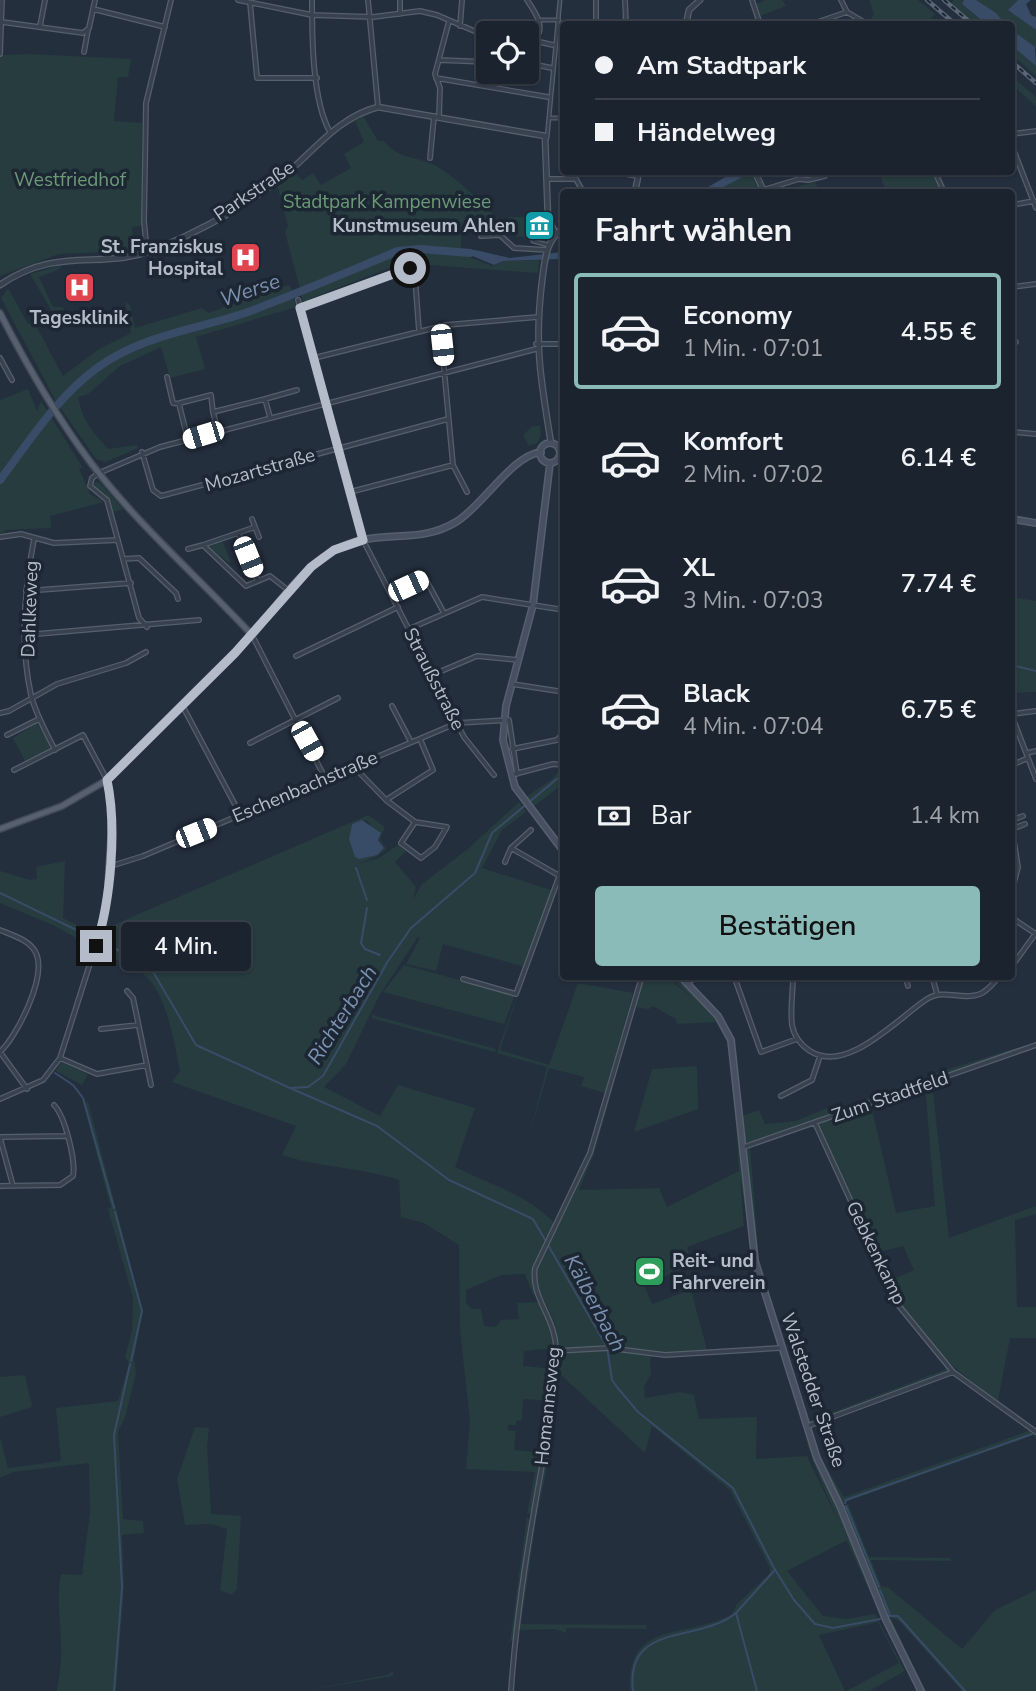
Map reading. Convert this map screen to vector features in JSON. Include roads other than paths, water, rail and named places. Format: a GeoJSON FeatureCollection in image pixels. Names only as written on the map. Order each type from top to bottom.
{"type":"FeatureCollection","features":[{"type":"Feature","properties":{"kind":"main road"},"geometry":{"type":"LineString","coordinates":[[0,313],[49,403],[99,472],[252,635]]}},
{"type":"Feature","properties":{"kind":"main road"},"geometry":{"type":"LineString","coordinates":[[550,463],[542,458],[543,447],[551,443],[560,451]]}},
{"type":"Feature","properties":{"kind":"main road"},"geometry":{"type":"LineString","coordinates":[[0,830],[62,806],[107,780],[252,635],[289,591],[327,553],[363,540],[419,536],[448,527],[477,506],[526,456],[541,452]]}},
{"type":"Feature","properties":{"kind":"main road"},"geometry":{"type":"LineString","coordinates":[[550,463],[560,456]]}},
{"type":"Feature","properties":{"kind":"main road"},"geometry":{"type":"LineString","coordinates":[[550,463],[533,605],[504,719],[504,745],[526,804],[560,847]]}},
{"type":"Feature","properties":{"kind":"main road"},"geometry":{"type":"LineString","coordinates":[[1015,520],[1036,523]]}},
{"type":"Feature","properties":{"kind":"main road","name":"Walstedder Straße"},"geometry":{"type":"LineString","coordinates":[[683,980],[718,1016],[731,1040],[755,1261],[805,1427],[884,1616],[921,1691]]}},
{"type":"Feature","properties":{"kind":"street"},"geometry":{"type":"LineString","coordinates":[[0,54],[2,0]]}},
{"type":"Feature","properties":{"kind":"street"},"geometry":{"type":"LineString","coordinates":[[40,26],[45,0]]}},
{"type":"Feature","properties":{"kind":"street"},"geometry":{"type":"LineString","coordinates":[[84,52],[94,0]]}},
{"type":"Feature","properties":{"kind":"street"},"geometry":{"type":"LineString","coordinates":[[147,252],[144,221],[146,103],[171,0]]}},
{"type":"Feature","properties":{"kind":"street"},"geometry":{"type":"LineString","coordinates":[[238,0],[312,15],[369,17],[420,11],[476,32]]}},
{"type":"Feature","properties":{"kind":"street"},"geometry":{"type":"LineString","coordinates":[[312,0],[317,78],[324,121],[330,132]]}},
{"type":"Feature","properties":{"kind":"street"},"geometry":{"type":"LineString","coordinates":[[368,0],[379,107],[543,135],[547,138]]}},
{"type":"Feature","properties":{"kind":"street"},"geometry":{"type":"LineString","coordinates":[[400,0],[400,14]]}},
{"type":"Feature","properties":{"kind":"street"},"geometry":{"type":"LineString","coordinates":[[460,26],[462,0]]}},
{"type":"Feature","properties":{"kind":"street"},"geometry":{"type":"LineString","coordinates":[[527,0],[539,20],[539,35]]}},
{"type":"Feature","properties":{"kind":"street"},"geometry":{"type":"LineString","coordinates":[[556,234],[548,219],[547,138],[560,0]]}},
{"type":"Feature","properties":{"kind":"street"},"geometry":{"type":"LineString","coordinates":[[596,0],[596,21]]}},
{"type":"Feature","properties":{"kind":"street"},"geometry":{"type":"LineString","coordinates":[[625,0],[626,21]]}},
{"type":"Feature","properties":{"kind":"street"},"geometry":{"type":"LineString","coordinates":[[751,0],[759,21]]}},
{"type":"Feature","properties":{"kind":"street"},"geometry":{"type":"LineString","coordinates":[[841,0],[847,12],[862,21]]}},
{"type":"Feature","properties":{"kind":"street"},"geometry":{"type":"LineString","coordinates":[[686,21],[688,12],[695,1]]}},
{"type":"Feature","properties":{"kind":"street"},"geometry":{"type":"LineString","coordinates":[[250,3],[257,78],[317,78]]}},
{"type":"Feature","properties":{"kind":"street"},"geometry":{"type":"LineString","coordinates":[[93,9],[164,27]]}},
{"type":"Feature","properties":{"kind":"street"},"geometry":{"type":"LineString","coordinates":[[821,21],[847,12]]}},
{"type":"Feature","properties":{"kind":"street"},"geometry":{"type":"LineString","coordinates":[[539,20],[559,20]]}},
{"type":"Feature","properties":{"kind":"street"},"geometry":{"type":"LineString","coordinates":[[430,158],[440,88],[436,78],[449,21]]}},
{"type":"Feature","properties":{"kind":"street"},"geometry":{"type":"LineString","coordinates":[[2,22],[83,33],[89,28]]}},
{"type":"Feature","properties":{"kind":"street"},"geometry":{"type":"LineString","coordinates":[[539,41],[560,48]]}},
{"type":"Feature","properties":{"kind":"street"},"geometry":{"type":"LineString","coordinates":[[439,60],[476,62]]}},
{"type":"Feature","properties":{"kind":"street"},"geometry":{"type":"LineString","coordinates":[[539,65],[553,68]]}},
{"type":"Feature","properties":{"kind":"street"},"geometry":{"type":"LineString","coordinates":[[436,78],[550,97]]}},
{"type":"Feature","properties":{"kind":"street","name":"Parkstraße"},"geometry":{"type":"LineString","coordinates":[[0,285],[22,271],[54,261],[119,258],[147,252],[192,231],[272,184],[330,132],[355,115],[379,107]]}},
{"type":"Feature","properties":{"kind":"street"},"geometry":{"type":"LineString","coordinates":[[549,118],[560,118]]}},
{"type":"Feature","properties":{"kind":"street"},"geometry":{"type":"LineString","coordinates":[[1015,134],[1036,131]]}},
{"type":"Feature","properties":{"kind":"street"},"geometry":{"type":"LineString","coordinates":[[1015,153],[1036,208]]}},
{"type":"Feature","properties":{"kind":"street"},"geometry":{"type":"LineString","coordinates":[[770,189],[799,179],[808,180],[826,175]]}},
{"type":"Feature","properties":{"kind":"street"},"geometry":{"type":"LineString","coordinates":[[548,179],[576,179],[581,189]]}},
{"type":"Feature","properties":{"kind":"street"},"geometry":{"type":"LineString","coordinates":[[1015,204],[1035,201]]}},
{"type":"Feature","properties":{"kind":"street"},"geometry":{"type":"LineString","coordinates":[[531,223],[533,241],[547,249]]}},
{"type":"Feature","properties":{"kind":"street"},"geometry":{"type":"LineString","coordinates":[[551,443],[536,347],[547,249],[560,231]]}},
{"type":"Feature","properties":{"kind":"street"},"geometry":{"type":"LineString","coordinates":[[481,236],[500,234],[514,248],[547,249]]}},
{"type":"Feature","properties":{"kind":"street"},"geometry":{"type":"LineString","coordinates":[[300,308],[411,267],[415,277],[419,331]]}},
{"type":"Feature","properties":{"kind":"street"},"geometry":{"type":"LineString","coordinates":[[1015,287],[1036,284]]}},
{"type":"Feature","properties":{"kind":"street","name":"Straußstraße"},"geometry":{"type":"LineString","coordinates":[[298,300],[363,540],[464,737],[494,775]]}},
{"type":"Feature","properties":{"kind":"street"},"geometry":{"type":"LineString","coordinates":[[314,358],[440,326],[538,317]]}},
{"type":"Feature","properties":{"kind":"street"},"geometry":{"type":"LineString","coordinates":[[440,326],[453,465],[467,492]]}},
{"type":"Feature","properties":{"kind":"street"},"geometry":{"type":"LineString","coordinates":[[136,628],[139,618],[107,500],[90,486],[91,479],[99,472],[142,452],[536,347],[560,344]]}},
{"type":"Feature","properties":{"kind":"street"},"geometry":{"type":"LineString","coordinates":[[0,358],[12,380]]}},
{"type":"Feature","properties":{"kind":"street"},"geometry":{"type":"LineString","coordinates":[[167,377],[173,404],[211,395],[218,431]]}},
{"type":"Feature","properties":{"kind":"street"},"geometry":{"type":"LineString","coordinates":[[213,412],[298,390]]}},
{"type":"Feature","properties":{"kind":"street"},"geometry":{"type":"LineString","coordinates":[[265,399],[270,417]]}},
{"type":"Feature","properties":{"kind":"street"},"geometry":{"type":"LineString","coordinates":[[179,404],[188,440]]}},
{"type":"Feature","properties":{"kind":"street","name":"Mozartstraße"},"geometry":{"type":"LineString","coordinates":[[142,452],[153,490],[161,496],[448,419]]}},
{"type":"Feature","properties":{"kind":"street"},"geometry":{"type":"LineString","coordinates":[[1015,432],[1036,434]]}},
{"type":"Feature","properties":{"kind":"street"},"geometry":{"type":"LineString","coordinates":[[350,492],[453,465]]}},
{"type":"Feature","properties":{"kind":"street"},"geometry":{"type":"LineString","coordinates":[[252,519],[259,537]]}},
{"type":"Feature","properties":{"kind":"street"},"geometry":{"type":"LineString","coordinates":[[188,549],[256,527]]}},
{"type":"Feature","properties":{"kind":"street"},"geometry":{"type":"LineString","coordinates":[[238,533],[258,582]]}},
{"type":"Feature","properties":{"kind":"street"},"geometry":{"type":"LineString","coordinates":[[0,537],[21,534],[34,540],[54,543],[118,540]]}},
{"type":"Feature","properties":{"kind":"street","name":"Dahlkeweg"},"geometry":{"type":"LineString","coordinates":[[34,540],[26,591],[25,635],[32,696],[39,719],[55,750]]}},
{"type":"Feature","properties":{"kind":"street"},"geometry":{"type":"LineString","coordinates":[[202,545],[246,586],[270,576],[289,591]]}},
{"type":"Feature","properties":{"kind":"street"},"geometry":{"type":"LineString","coordinates":[[123,559],[139,558],[178,599]]}},
{"type":"Feature","properties":{"kind":"street"},"geometry":{"type":"LineString","coordinates":[[392,594],[425,578],[444,613]]}},
{"type":"Feature","properties":{"kind":"street"},"geometry":{"type":"LineString","coordinates":[[26,591],[131,583]]}},
{"type":"Feature","properties":{"kind":"street"},"geometry":{"type":"LineString","coordinates":[[409,629],[482,597],[560,609]]}},
{"type":"Feature","properties":{"kind":"street"},"geometry":{"type":"LineString","coordinates":[[296,656],[398,607]]}},
{"type":"Feature","properties":{"kind":"street"},"geometry":{"type":"LineString","coordinates":[[139,618],[147,626]]}},
{"type":"Feature","properties":{"kind":"street"},"geometry":{"type":"LineString","coordinates":[[25,635],[136,628],[200,620]]}},
{"type":"Feature","properties":{"kind":"street"},"geometry":{"type":"LineString","coordinates":[[252,635],[325,778]]}},
{"type":"Feature","properties":{"kind":"street"},"geometry":{"type":"LineString","coordinates":[[0,712],[9,711],[32,696],[66,680],[126,663],[146,652]]}},
{"type":"Feature","properties":{"kind":"street"},"geometry":{"type":"LineString","coordinates":[[432,675],[477,656],[520,660]]}},
{"type":"Feature","properties":{"kind":"street"},"geometry":{"type":"LineString","coordinates":[[512,684],[560,691]]}},
{"type":"Feature","properties":{"kind":"street"},"geometry":{"type":"LineString","coordinates":[[250,743],[338,698]]}},
{"type":"Feature","properties":{"kind":"street"},"geometry":{"type":"LineString","coordinates":[[181,705],[240,814]]}},
{"type":"Feature","properties":{"kind":"street"},"geometry":{"type":"LineString","coordinates":[[392,706],[411,742]]}},
{"type":"Feature","properties":{"kind":"street"},"geometry":{"type":"LineString","coordinates":[[1015,714],[1036,711]]}},
{"type":"Feature","properties":{"kind":"street"},"geometry":{"type":"LineString","coordinates":[[7,735],[39,719]]}},
{"type":"Feature","properties":{"kind":"street"},"geometry":{"type":"LineString","coordinates":[[504,719],[511,723],[514,775],[553,764],[560,765]]}},
{"type":"Feature","properties":{"kind":"street","name":"Eschenbachstraße"},"geometry":{"type":"LineString","coordinates":[[108,867],[457,723],[504,719]]}},
{"type":"Feature","properties":{"kind":"street"},"geometry":{"type":"LineString","coordinates":[[1015,722],[1036,779]]}},
{"type":"Feature","properties":{"kind":"street"},"geometry":{"type":"LineString","coordinates":[[0,1099],[43,1080],[60,1058],[99,937],[106,905],[112,807],[107,780],[83,735],[14,770]]}},
{"type":"Feature","properties":{"kind":"street"},"geometry":{"type":"LineString","coordinates":[[512,749],[557,740],[560,737]]}},
{"type":"Feature","properties":{"kind":"street"},"geometry":{"type":"LineString","coordinates":[[386,800],[431,772],[433,767],[420,739]]}},
{"type":"Feature","properties":{"kind":"street"},"geometry":{"type":"LineString","coordinates":[[1015,763],[1036,751]]}},
{"type":"Feature","properties":{"kind":"street"},"geometry":{"type":"LineString","coordinates":[[354,767],[386,800],[415,822],[447,827],[435,847],[421,858],[401,843],[415,822]]}},
{"type":"Feature","properties":{"kind":"street"},"geometry":{"type":"LineString","coordinates":[[1015,819],[1020,817],[1023,825],[1015,828]]}},
{"type":"Feature","properties":{"kind":"street"},"geometry":{"type":"LineString","coordinates":[[505,862],[511,848],[531,830]]}},
{"type":"Feature","properties":{"kind":"street"},"geometry":{"type":"LineString","coordinates":[[511,848],[558,875]]}},
{"type":"Feature","properties":{"kind":"street"},"geometry":{"type":"LineString","coordinates":[[1015,848],[1018,867],[1015,879]]}},
{"type":"Feature","properties":{"kind":"street"},"geometry":{"type":"LineString","coordinates":[[463,979],[516,994],[560,871]]}},
{"type":"Feature","properties":{"kind":"street"},"geometry":{"type":"LineString","coordinates":[[1015,920],[1036,933],[1015,962]]}},
{"type":"Feature","properties":{"kind":"street"},"geometry":{"type":"LineString","coordinates":[[0,930],[29,944],[36,952],[38,963],[21,1025],[0,1052],[27,1089]]}},
{"type":"Feature","properties":{"kind":"street","name":"Homannsweg"},"geometry":{"type":"LineString","coordinates":[[511,1691],[519,1603],[548,1441],[556,1351],[552,1322],[538,1297],[534,1282],[535,1268],[590,1153],[641,980]]}},
{"type":"Feature","properties":{"kind":"street"},"geometry":{"type":"LineString","coordinates":[[686,983],[693,980]]}},
{"type":"Feature","properties":{"kind":"street"},"geometry":{"type":"LineString","coordinates":[[735,980],[761,1052],[797,1039]]}},
{"type":"Feature","properties":{"kind":"street"},"geometry":{"type":"LineString","coordinates":[[793,980],[792,1026],[797,1039],[820,1056],[845,1053],[865,1045],[937,994],[980,994],[996,980]]}},
{"type":"Feature","properties":{"kind":"street"},"geometry":{"type":"LineString","coordinates":[[906,980],[908,986]]}},
{"type":"Feature","properties":{"kind":"street"},"geometry":{"type":"LineString","coordinates":[[933,980],[937,994]]}},
{"type":"Feature","properties":{"kind":"street"},"geometry":{"type":"LineString","coordinates":[[127,991],[133,998],[151,1085]]}},
{"type":"Feature","properties":{"kind":"street"},"geometry":{"type":"LineString","coordinates":[[101,1028],[138,1025]]}},
{"type":"Feature","properties":{"kind":"street","name":"Zum Stadtfeld"},"geometry":{"type":"LineString","coordinates":[[743,1147],[1036,1045]]}},
{"type":"Feature","properties":{"kind":"street"},"geometry":{"type":"LineString","coordinates":[[781,1096],[812,1080],[820,1056]]}},
{"type":"Feature","properties":{"kind":"street"},"geometry":{"type":"LineString","coordinates":[[60,1058],[97,1074],[147,1065]]}},
{"type":"Feature","properties":{"kind":"street"},"geometry":{"type":"LineString","coordinates":[[0,1186],[60,1185],[73,1176],[74,1163],[60,1112],[54,1105]]}},
{"type":"Feature","properties":{"kind":"street","name":"Gebkenkamp"},"geometry":{"type":"LineString","coordinates":[[814,1123],[899,1306],[953,1372],[1036,1432]]}},
{"type":"Feature","properties":{"kind":"street"},"geometry":{"type":"LineString","coordinates":[[13,1186],[0,1138],[66,1136]]}},
{"type":"Feature","properties":{"kind":"street"},"geometry":{"type":"LineString","coordinates":[[556,1351],[607,1348],[665,1355],[780,1348]]}},
{"type":"Feature","properties":{"kind":"street"},"geometry":{"type":"LineString","coordinates":[[805,1427],[953,1372]]}},
{"type":"Feature","properties":{"kind":"water"},"geometry":{"type":"Polygon","coordinates":[[[964,0],[976,0],[1003,21],[982,21],[962,4],[964,0]]]}},
{"type":"Feature","properties":{"kind":"water"},"geometry":{"type":"Polygon","coordinates":[[[1018,0],[1031,0],[1026,4],[1031,15],[1036,17],[1036,30],[1008,10],[1018,0]]]}},
{"type":"Feature","properties":{"kind":"water"},"geometry":{"type":"Polygon","coordinates":[[[1015,32],[1035,47],[1036,66],[1015,48],[1015,32]]]}},
{"type":"Feature","properties":{"kind":"water"},"geometry":{"type":"Polygon","coordinates":[[[729,175],[746,175],[720,189],[705,189],[729,175]]]}},
{"type":"Feature","properties":{"kind":"water"},"geometry":{"type":"Polygon","coordinates":[[[475,250],[510,258],[560,252],[560,263],[559,259],[503,261],[494,265],[461,251],[475,250]]]}},
{"type":"Feature","properties":{"kind":"water"},"geometry":{"type":"Polygon","coordinates":[[[362,820],[381,833],[378,840],[384,848],[377,855],[359,859],[355,857],[349,839],[352,824],[362,820]]]}},
{"type":"Feature","properties":{"kind":"waterway","name":"Werse"},"geometry":{"type":"LineString","coordinates":[[0,480],[69,392],[97,368],[132,348],[169,334],[245,313],[398,251],[420,249],[470,253]]}},
{"type":"Feature","properties":{"kind":"waterway","name":"Richterbach"},"geometry":{"type":"LineString","coordinates":[[1015,666],[1036,671]]}},
{"type":"Feature","properties":{"kind":"waterway","name":"Richterbach"},"geometry":{"type":"LineString","coordinates":[[0,893],[134,958],[152,970],[196,1045],[290,1088],[308,1087],[323,1076],[388,961],[411,928],[475,873],[492,833],[560,776]]}},
{"type":"Feature","properties":{"kind":"waterway"},"geometry":{"type":"LineString","coordinates":[[356,868],[367,900]]}},
{"type":"Feature","properties":{"kind":"waterway"},"geometry":{"type":"LineString","coordinates":[[367,908],[361,943],[365,949],[380,955]]}},
{"type":"Feature","properties":{"kind":"waterway"},"geometry":{"type":"LineString","coordinates":[[55,1073],[73,1085],[83,1098],[114,1208]]}},
{"type":"Feature","properties":{"kind":"waterway","name":"Kälberbach"},"geometry":{"type":"LineString","coordinates":[[290,1088],[377,1126],[449,1180],[533,1219],[607,1347],[612,1380],[638,1412],[733,1488],[774,1568],[794,1600],[815,1624],[833,1628],[880,1619]]}},
{"type":"Feature","properties":{"kind":"waterway"},"geometry":{"type":"LineString","coordinates":[[115,1212],[142,1311],[131,1361]]}},
{"type":"Feature","properties":{"kind":"waterway"},"geometry":{"type":"LineString","coordinates":[[114,1691],[122,1587],[114,1435],[130,1364]]}},
{"type":"Feature","properties":{"kind":"waterway"},"geometry":{"type":"LineString","coordinates":[[845,1503],[846,1500],[1032,1434]]}},
{"type":"Feature","properties":{"kind":"waterway"},"geometry":{"type":"LineString","coordinates":[[846,1506],[879,1587]]}},
{"type":"Feature","properties":{"kind":"waterway"},"geometry":{"type":"LineString","coordinates":[[757,1691],[736,1613],[774,1571]]}},
{"type":"Feature","properties":{"kind":"waterway"},"geometry":{"type":"LineString","coordinates":[[880,1590],[890,1615]]}},
{"type":"Feature","properties":{"kind":"waterway"},"geometry":{"type":"LineString","coordinates":[[633,1691],[634,1669],[640,1654],[652,1644],[720,1622],[736,1613]]}},
{"type":"Feature","properties":{"kind":"waterway","name":"Kälberbach"},"geometry":{"type":"LineString","coordinates":[[888,1616],[898,1616],[965,1691]]}},
{"type":"Feature","properties":{"kind":"railway"},"geometry":{"type":"LineString","coordinates":[[927,0],[952,21]]}},
{"type":"Feature","properties":{"kind":"railway"},"geometry":{"type":"LineString","coordinates":[[944,0],[968,21]]}},
{"type":"Feature","properties":{"kind":"railway"},"geometry":{"type":"LineString","coordinates":[[1015,65],[1036,83]]}},
{"type":"Feature","properties":{"kind":"place","name":"Kunstmuseum Ahlen"},"geometry":{"type":"Point","coordinates":[539,226]}},
{"type":"Feature","properties":{"kind":"place","name":"St. Franziskus Hospital"},"geometry":{"type":"Point","coordinates":[246,258]}},
{"type":"Feature","properties":{"kind":"place","name":"Tagesklinik"},"geometry":{"type":"Point","coordinates":[79,287]}},
{"type":"Feature","properties":{"kind":"place","name":"Reit- und Fahrverein"},"geometry":{"type":"Point","coordinates":[649,1272]}},
{"type":"Feature","properties":{"kind":"park label","name":"Westfriedhof"},"geometry":{"type":"Point","coordinates":[70,180]}},
{"type":"Feature","properties":{"kind":"park label","name":"Stadtpark Kampenwiese"},"geometry":{"type":"Point","coordinates":[387,202]}}]}
